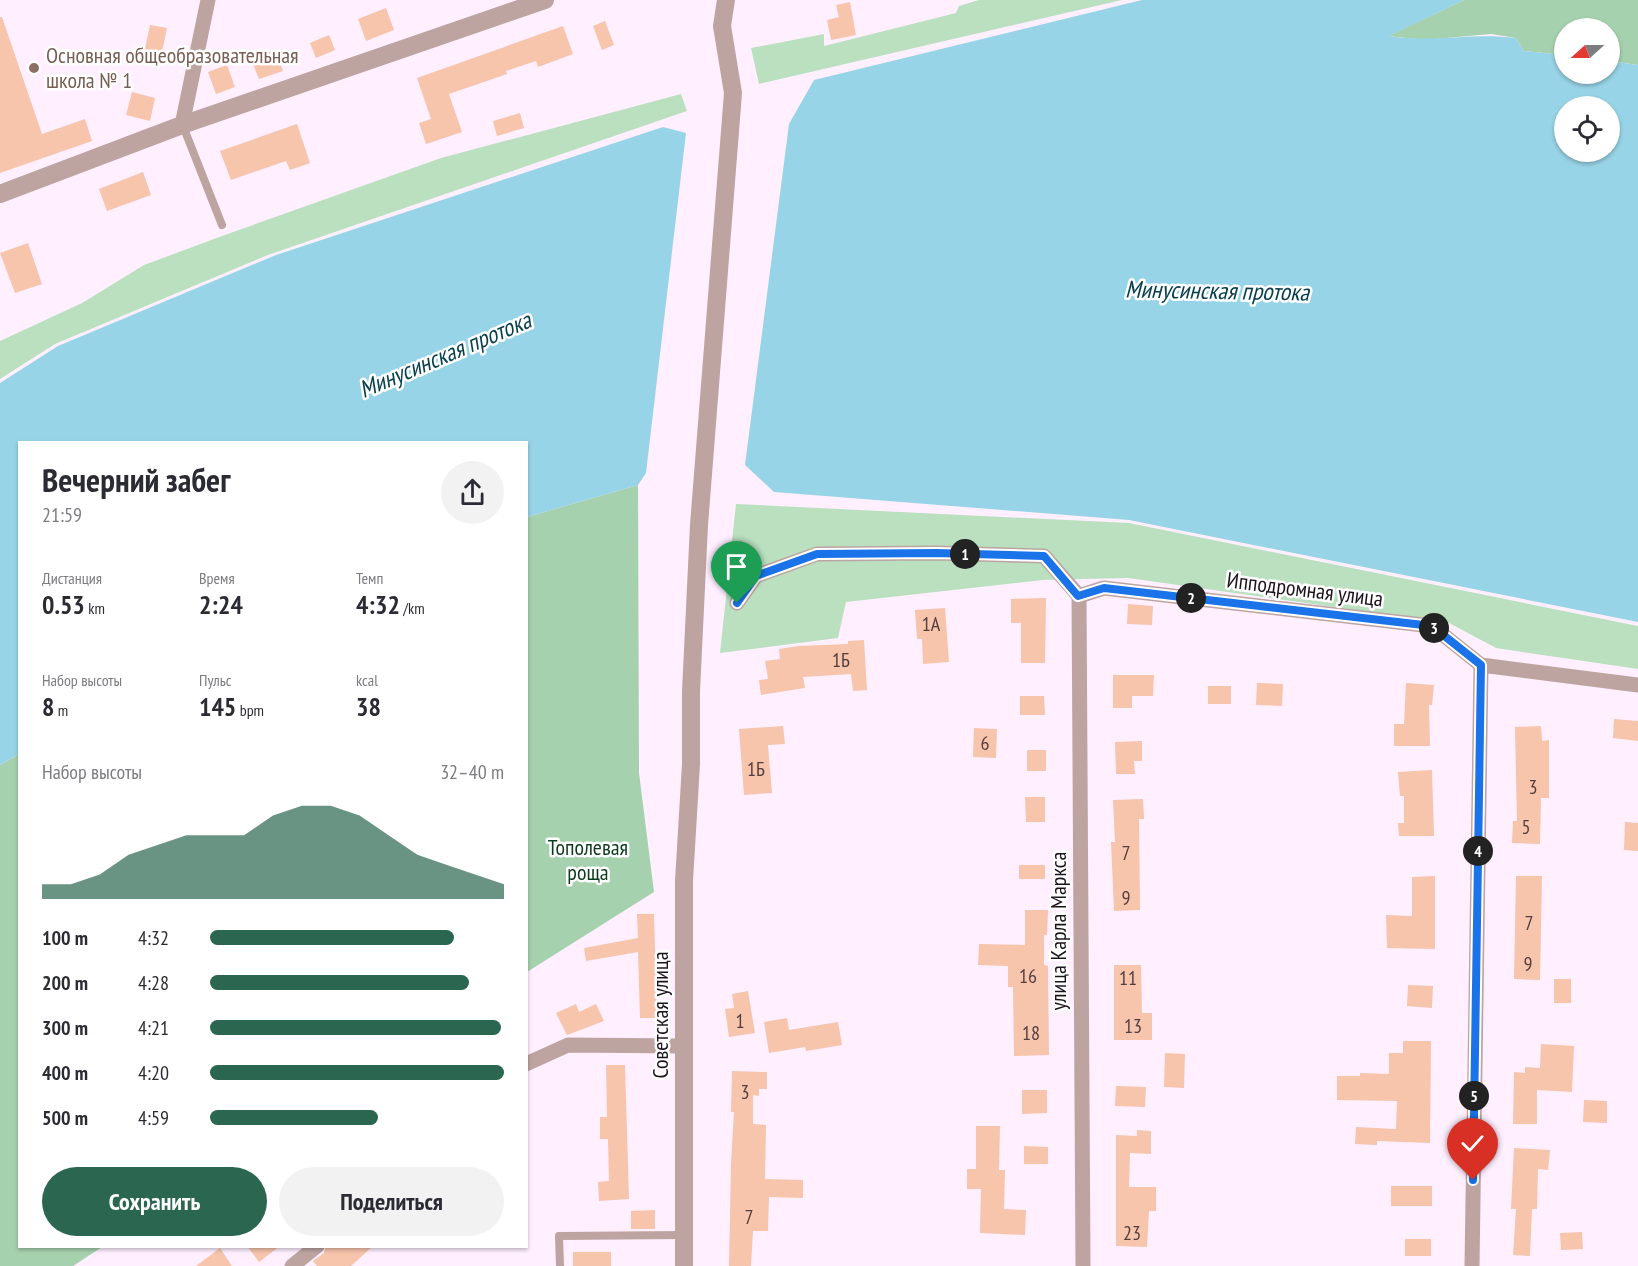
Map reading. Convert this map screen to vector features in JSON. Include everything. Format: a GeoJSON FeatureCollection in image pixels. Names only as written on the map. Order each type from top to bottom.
{"type":"FeatureCollection","features":[{"type":"Feature","properties":{"kind":"street"},"geometry":{"type":"LineString","coordinates":[[182,125],[208,0]]}},
{"type":"Feature","properties":{"kind":"street"},"geometry":{"type":"LineString","coordinates":[[0,194],[182,125],[544,0]]}},
{"type":"Feature","properties":{"kind":"street","name":"Советская улица"},"geometry":{"type":"LineString","coordinates":[[684,1266],[684,881],[691,764],[691,691],[699,525],[733,93],[722,26],[726,0]]}},
{"type":"Feature","properties":{"kind":"street"},"geometry":{"type":"LineString","coordinates":[[737,603],[756,576],[817,554],[937,553],[1044,556],[1078,596]]}},
{"type":"Feature","properties":{"kind":"street","name":"Ипподромная улица"},"geometry":{"type":"LineString","coordinates":[[1078,596],[1104,588],[1432,626],[1481,665]]}},
{"type":"Feature","properties":{"kind":"street","name":"улица Карла Маркса"},"geometry":{"type":"LineString","coordinates":[[1078,596],[1083,1266]]}},
{"type":"Feature","properties":{"kind":"street"},"geometry":{"type":"LineString","coordinates":[[1472,1266],[1481,665],[1638,685]]}},
{"type":"Feature","properties":{"kind":"street"},"geometry":{"type":"LineString","coordinates":[[528,1063],[568,1045],[684,1046]]}},
{"type":"Feature","properties":{"kind":"street"},"geometry":{"type":"LineString","coordinates":[[292,1266],[314,1248]]}},
{"type":"Feature","properties":{"kind":"lane"},"geometry":{"type":"LineString","coordinates":[[182,125],[222,225]]}},
{"type":"Feature","properties":{"kind":"lane"},"geometry":{"type":"LineString","coordinates":[[560,1266],[559,1236],[683,1235]]}},
{"type":"Feature","properties":{"kind":"green space"},"geometry":{"type":"Polygon","coordinates":[[[979,0],[1122,0],[759,84],[751,48],[824,34],[824,46],[956,13],[959,6],[979,0]]]}},
{"type":"Feature","properties":{"kind":"green space"},"geometry":{"type":"Polygon","coordinates":[[[1464,0],[1638,0],[1638,65],[1620,62],[1620,18],[1554,18],[1554,54],[1524,51],[1516,38],[1491,34],[1424,40],[1388,36],[1464,0]]]}},
{"type":"Feature","properties":{"kind":"green space"},"geometry":{"type":"Polygon","coordinates":[[[681,94],[687,111],[268,255],[55,344],[0,379],[0,341],[82,303],[144,265],[441,158],[681,94]]]}},
{"type":"Feature","properties":{"kind":"green space","name":"Тополевая роща"},"geometry":{"type":"Polygon","coordinates":[[[638,485],[639,773],[654,892],[528,971],[528,517],[638,485]]]}},
{"type":"Feature","properties":{"kind":"green space"},"geometry":{"type":"Polygon","coordinates":[[[736,504],[1129,523],[1638,626],[1638,669],[1496,648],[1449,623],[1128,578],[1043,580],[846,602],[838,638],[720,653],[736,504]]]}},
{"type":"Feature","properties":{"kind":"green space"},"geometry":{"type":"Polygon","coordinates":[[[18,755],[18,1248],[100,1248],[73,1266],[0,1266],[0,765],[18,755]]]}},
{"type":"Feature","properties":{"kind":"water","name":"Минусинская протока"},"geometry":{"type":"Polygon","coordinates":[[[1142,0],[1464,0],[1389,36],[1516,38],[1524,51],[1554,54],[1554,84],[1620,84],[1620,62],[1638,65],[1638,622],[1129,520],[774,492],[745,465],[789,124],[814,80],[1142,0]]]}},
{"type":"Feature","properties":{"kind":"water","name":"Минусинская протока"},"geometry":{"type":"Polygon","coordinates":[[[663,127],[686,133],[646,473],[638,485],[528,517],[528,441],[18,441],[18,755],[0,765],[0,383],[58,346],[276,255],[663,127]]]}},
{"type":"Feature","properties":{"kind":"building"},"geometry":{"type":"Polygon","coordinates":[[[850,2],[856,35],[831,40],[827,20],[839,17],[836,5],[850,2]]]}},
{"type":"Feature","properties":{"kind":"building"},"geometry":{"type":"Polygon","coordinates":[[[386,8],[394,30],[366,41],[358,19],[386,8]]]}},
{"type":"Feature","properties":{"kind":"building"},"geometry":{"type":"Polygon","coordinates":[[[0,17],[2,17],[42,134],[85,119],[92,141],[0,173],[0,17]]]}},
{"type":"Feature","properties":{"kind":"building"},"geometry":{"type":"Polygon","coordinates":[[[605,21],[614,45],[602,50],[593,26],[605,21]]]}},
{"type":"Feature","properties":{"kind":"building"},"geometry":{"type":"Polygon","coordinates":[[[150,25],[167,28],[160,61],[143,58],[150,25]]]}},
{"type":"Feature","properties":{"kind":"building"},"geometry":{"type":"Polygon","coordinates":[[[563,26],[573,54],[538,67],[536,61],[506,71],[507,74],[449,94],[462,132],[426,144],[419,123],[431,119],[417,78],[563,26]]]}},
{"type":"Feature","properties":{"kind":"building"},"geometry":{"type":"Polygon","coordinates":[[[329,35],[335,50],[316,58],[310,43],[329,35]]]}},
{"type":"Feature","properties":{"kind":"building"},"geometry":{"type":"Polygon","coordinates":[[[275,50],[283,71],[259,79],[251,59],[275,50]]]}},
{"type":"Feature","properties":{"kind":"building"},"geometry":{"type":"Polygon","coordinates":[[[227,65],[235,87],[216,94],[208,72],[227,65]]]}},
{"type":"Feature","properties":{"kind":"building"},"geometry":{"type":"Polygon","coordinates":[[[132,92],[155,98],[150,121],[126,115],[132,92]]]}},
{"type":"Feature","properties":{"kind":"building"},"geometry":{"type":"Polygon","coordinates":[[[520,113],[524,128],[497,136],[493,121],[520,113]]]}},
{"type":"Feature","properties":{"kind":"building"},"geometry":{"type":"Polygon","coordinates":[[[297,124],[310,163],[290,170],[286,161],[231,180],[220,151],[297,124]]]}},
{"type":"Feature","properties":{"kind":"building"},"geometry":{"type":"Polygon","coordinates":[[[143,172],[151,195],[107,211],[99,189],[143,172]]]}},
{"type":"Feature","properties":{"kind":"building"},"geometry":{"type":"Polygon","coordinates":[[[28,243],[42,284],[15,293],[0,253],[28,243]]]}},
{"type":"Feature","properties":{"kind":"building"},"geometry":{"type":"Polygon","coordinates":[[[1046,598],[1045,663],[1021,663],[1021,623],[1011,623],[1011,599],[1046,598]]]}},
{"type":"Feature","properties":{"kind":"building"},"geometry":{"type":"Polygon","coordinates":[[[1128,604],[1153,606],[1152,625],[1127,624],[1128,604]]]}},
{"type":"Feature","properties":{"kind":"building"},"geometry":{"type":"Polygon","coordinates":[[[945,608],[949,662],[923,664],[922,639],[917,639],[915,610],[945,608]]]}},
{"type":"Feature","properties":{"kind":"building"},"geometry":{"type":"Polygon","coordinates":[[[864,640],[867,690],[853,691],[851,674],[803,677],[805,688],[761,695],[759,680],[768,679],[765,661],[780,659],[779,649],[848,644],[848,641],[864,640]]]}},
{"type":"Feature","properties":{"kind":"building"},"geometry":{"type":"Polygon","coordinates":[[[1113,675],[1154,675],[1153,696],[1132,696],[1132,708],[1113,708],[1113,675]]]}},
{"type":"Feature","properties":{"kind":"building"},"geometry":{"type":"Polygon","coordinates":[[[1257,683],[1283,684],[1282,706],[1256,705],[1257,683]]]}},
{"type":"Feature","properties":{"kind":"building"},"geometry":{"type":"Polygon","coordinates":[[[1406,683],[1434,685],[1432,705],[1429,705],[1430,746],[1394,746],[1394,724],[1404,724],[1406,683]]]}},
{"type":"Feature","properties":{"kind":"building"},"geometry":{"type":"Polygon","coordinates":[[[1208,686],[1231,686],[1231,704],[1208,704],[1208,686]]]}},
{"type":"Feature","properties":{"kind":"building"},"geometry":{"type":"Polygon","coordinates":[[[1020,696],[1044,696],[1045,715],[1020,715],[1020,696]]]}},
{"type":"Feature","properties":{"kind":"building"},"geometry":{"type":"Polygon","coordinates":[[[1614,719],[1638,721],[1638,741],[1613,738],[1614,719]]]}},
{"type":"Feature","properties":{"kind":"building"},"geometry":{"type":"Polygon","coordinates":[[[783,726],[785,744],[768,745],[772,793],[744,795],[739,729],[783,726]]]}},
{"type":"Feature","properties":{"kind":"building"},"geometry":{"type":"Polygon","coordinates":[[[1541,726],[1542,741],[1549,740],[1549,798],[1541,798],[1540,844],[1512,843],[1513,821],[1517,821],[1515,727],[1541,726]]]}},
{"type":"Feature","properties":{"kind":"building"},"geometry":{"type":"Polygon","coordinates":[[[974,728],[997,729],[996,758],[973,757],[974,728]]]}},
{"type":"Feature","properties":{"kind":"building"},"geometry":{"type":"Polygon","coordinates":[[[1142,741],[1142,761],[1134,761],[1135,774],[1116,774],[1115,742],[1142,741]]]}},
{"type":"Feature","properties":{"kind":"building"},"geometry":{"type":"Polygon","coordinates":[[[1027,750],[1046,750],[1046,771],[1027,771],[1027,750]]]}},
{"type":"Feature","properties":{"kind":"building"},"geometry":{"type":"Polygon","coordinates":[[[1432,770],[1434,836],[1399,836],[1398,823],[1404,823],[1404,796],[1400,796],[1398,772],[1432,770]]]}},
{"type":"Feature","properties":{"kind":"building"},"geometry":{"type":"Polygon","coordinates":[[[1025,797],[1045,797],[1045,822],[1026,822],[1025,797]]]}},
{"type":"Feature","properties":{"kind":"building"},"geometry":{"type":"Polygon","coordinates":[[[1143,799],[1144,819],[1139,819],[1140,910],[1114,911],[1111,842],[1115,842],[1113,800],[1143,799]]]}},
{"type":"Feature","properties":{"kind":"building"},"geometry":{"type":"Polygon","coordinates":[[[1625,822],[1638,823],[1638,851],[1624,850],[1625,822]]]}},
{"type":"Feature","properties":{"kind":"building"},"geometry":{"type":"Polygon","coordinates":[[[1019,865],[1045,865],[1045,879],[1019,879],[1019,865]]]}},
{"type":"Feature","properties":{"kind":"building"},"geometry":{"type":"Polygon","coordinates":[[[1435,876],[1435,949],[1387,948],[1386,915],[1412,916],[1412,877],[1435,876]]]}},
{"type":"Feature","properties":{"kind":"building"},"geometry":{"type":"Polygon","coordinates":[[[1516,876],[1542,876],[1540,980],[1514,979],[1516,876]]]}},
{"type":"Feature","properties":{"kind":"building"},"geometry":{"type":"Polygon","coordinates":[[[1025,910],[1048,910],[1047,935],[1044,935],[1044,965],[1048,966],[1049,1055],[1014,1056],[1013,987],[1008,987],[1008,966],[978,965],[979,944],[1025,945],[1025,910]]]}},
{"type":"Feature","properties":{"kind":"building"},"geometry":{"type":"Polygon","coordinates":[[[637,914],[654,914],[657,1018],[640,1018],[638,952],[586,961],[584,948],[638,938],[637,914]]]}},
{"type":"Feature","properties":{"kind":"building"},"geometry":{"type":"Polygon","coordinates":[[[1114,965],[1141,965],[1142,1013],[1152,1013],[1152,1040],[1114,1040],[1114,965]]]}},
{"type":"Feature","properties":{"kind":"building"},"geometry":{"type":"Polygon","coordinates":[[[1554,979],[1571,979],[1571,1003],[1554,1003],[1554,979]]]}},
{"type":"Feature","properties":{"kind":"building"},"geometry":{"type":"Polygon","coordinates":[[[1408,985],[1433,986],[1432,1008],[1407,1006],[1408,985]]]}},
{"type":"Feature","properties":{"kind":"building"},"geometry":{"type":"Polygon","coordinates":[[[748,991],[755,1033],[729,1037],[725,1009],[734,1008],[732,994],[748,991]]]}},
{"type":"Feature","properties":{"kind":"building"},"geometry":{"type":"Polygon","coordinates":[[[576,1004],[579,1012],[596,1004],[604,1021],[567,1035],[556,1013],[576,1004]]]}},
{"type":"Feature","properties":{"kind":"building"},"geometry":{"type":"Polygon","coordinates":[[[787,1018],[789,1030],[838,1022],[842,1045],[806,1051],[805,1047],[769,1053],[764,1022],[787,1018]]]}},
{"type":"Feature","properties":{"kind":"building"},"geometry":{"type":"Polygon","coordinates":[[[1403,1041],[1431,1041],[1430,1143],[1377,1141],[1377,1145],[1355,1144],[1356,1127],[1396,1129],[1397,1101],[1337,1100],[1337,1076],[1360,1076],[1360,1073],[1389,1074],[1389,1053],[1403,1053],[1403,1041]]]}},
{"type":"Feature","properties":{"kind":"building"},"geometry":{"type":"Polygon","coordinates":[[[1541,1044],[1574,1046],[1572,1092],[1537,1090],[1537,1124],[1513,1124],[1514,1072],[1525,1073],[1525,1067],[1540,1068],[1541,1044]]]}},
{"type":"Feature","properties":{"kind":"building"},"geometry":{"type":"Polygon","coordinates":[[[1165,1053],[1185,1054],[1184,1088],[1164,1087],[1165,1053]]]}},
{"type":"Feature","properties":{"kind":"building"},"geometry":{"type":"Polygon","coordinates":[[[606,1065],[625,1065],[629,1199],[599,1201],[598,1182],[609,1181],[608,1139],[600,1139],[600,1117],[607,1117],[606,1065]]]}},
{"type":"Feature","properties":{"kind":"building"},"geometry":{"type":"Polygon","coordinates":[[[732,1071],[767,1072],[767,1089],[759,1089],[759,1096],[753,1095],[753,1124],[766,1125],[765,1179],[803,1180],[803,1198],[769,1197],[768,1231],[753,1231],[751,1266],[729,1266],[734,1112],[731,1112],[732,1071]]]}},
{"type":"Feature","properties":{"kind":"building"},"geometry":{"type":"Polygon","coordinates":[[[1116,1086],[1146,1087],[1145,1107],[1115,1106],[1116,1086]]]}},
{"type":"Feature","properties":{"kind":"building"},"geometry":{"type":"Polygon","coordinates":[[[1022,1090],[1047,1090],[1047,1113],[1022,1114],[1022,1090]]]}},
{"type":"Feature","properties":{"kind":"building"},"geometry":{"type":"Polygon","coordinates":[[[1584,1100],[1607,1101],[1607,1123],[1583,1122],[1584,1100]]]}},
{"type":"Feature","properties":{"kind":"building"},"geometry":{"type":"Polygon","coordinates":[[[976,1126],[1000,1126],[999,1170],[1005,1170],[1004,1209],[1026,1210],[1025,1235],[980,1233],[981,1189],[967,1189],[967,1169],[976,1169],[976,1126]]]}},
{"type":"Feature","properties":{"kind":"building"},"geometry":{"type":"Polygon","coordinates":[[[1137,1130],[1151,1131],[1151,1154],[1130,1153],[1129,1187],[1156,1187],[1156,1211],[1149,1211],[1147,1247],[1116,1246],[1116,1135],[1137,1136],[1137,1130]]]}},
{"type":"Feature","properties":{"kind":"building"},"geometry":{"type":"Polygon","coordinates":[[[1024,1146],[1048,1147],[1048,1164],[1024,1164],[1024,1146]]]}},
{"type":"Feature","properties":{"kind":"building"},"geometry":{"type":"Polygon","coordinates":[[[1514,1148],[1550,1150],[1548,1170],[1538,1169],[1537,1209],[1532,1209],[1530,1256],[1513,1255],[1516,1209],[1511,1209],[1514,1148]]]}},
{"type":"Feature","properties":{"kind":"building"},"geometry":{"type":"Polygon","coordinates":[[[1391,1186],[1432,1186],[1432,1206],[1391,1206],[1391,1186]]]}},
{"type":"Feature","properties":{"kind":"building"},"geometry":{"type":"Polygon","coordinates":[[[655,1210],[655,1229],[631,1229],[631,1211],[655,1210]]]}},
{"type":"Feature","properties":{"kind":"building"},"geometry":{"type":"Polygon","coordinates":[[[1582,1232],[1583,1249],[1561,1250],[1560,1233],[1582,1232]]]}},
{"type":"Feature","properties":{"kind":"building"},"geometry":{"type":"Polygon","coordinates":[[[1405,1239],[1431,1239],[1431,1256],[1405,1256],[1405,1239]]]}},
{"type":"Feature","properties":{"kind":"building"},"geometry":{"type":"Polygon","coordinates":[[[220,1248],[232,1266],[196,1266],[220,1248]]]}},
{"type":"Feature","properties":{"kind":"building"},"geometry":{"type":"Polygon","coordinates":[[[248,1248],[277,1248],[259,1262],[248,1248]]]}},
{"type":"Feature","properties":{"kind":"building"},"geometry":{"type":"Polygon","coordinates":[[[325,1248],[371,1248],[351,1266],[317,1266],[313,1261],[324,1253],[325,1248]]]}},
{"type":"Feature","properties":{"kind":"building"},"geometry":{"type":"Polygon","coordinates":[[[573,1252],[611,1252],[611,1266],[573,1266],[573,1252]]]}},
{"type":"Feature","properties":{"kind":"place","name":"Основная общеобразовательная школа № 1"},"geometry":{"type":"Point","coordinates":[34,68]}},
{"type":"Feature","properties":{"kind":"route"},"geometry":{"type":"LineString","coordinates":[[737,603],[756,576],[817,554],[937,553],[1044,556],[1078,596],[1104,588],[1432,626],[1481,665],[1473,1180]]}}]}
